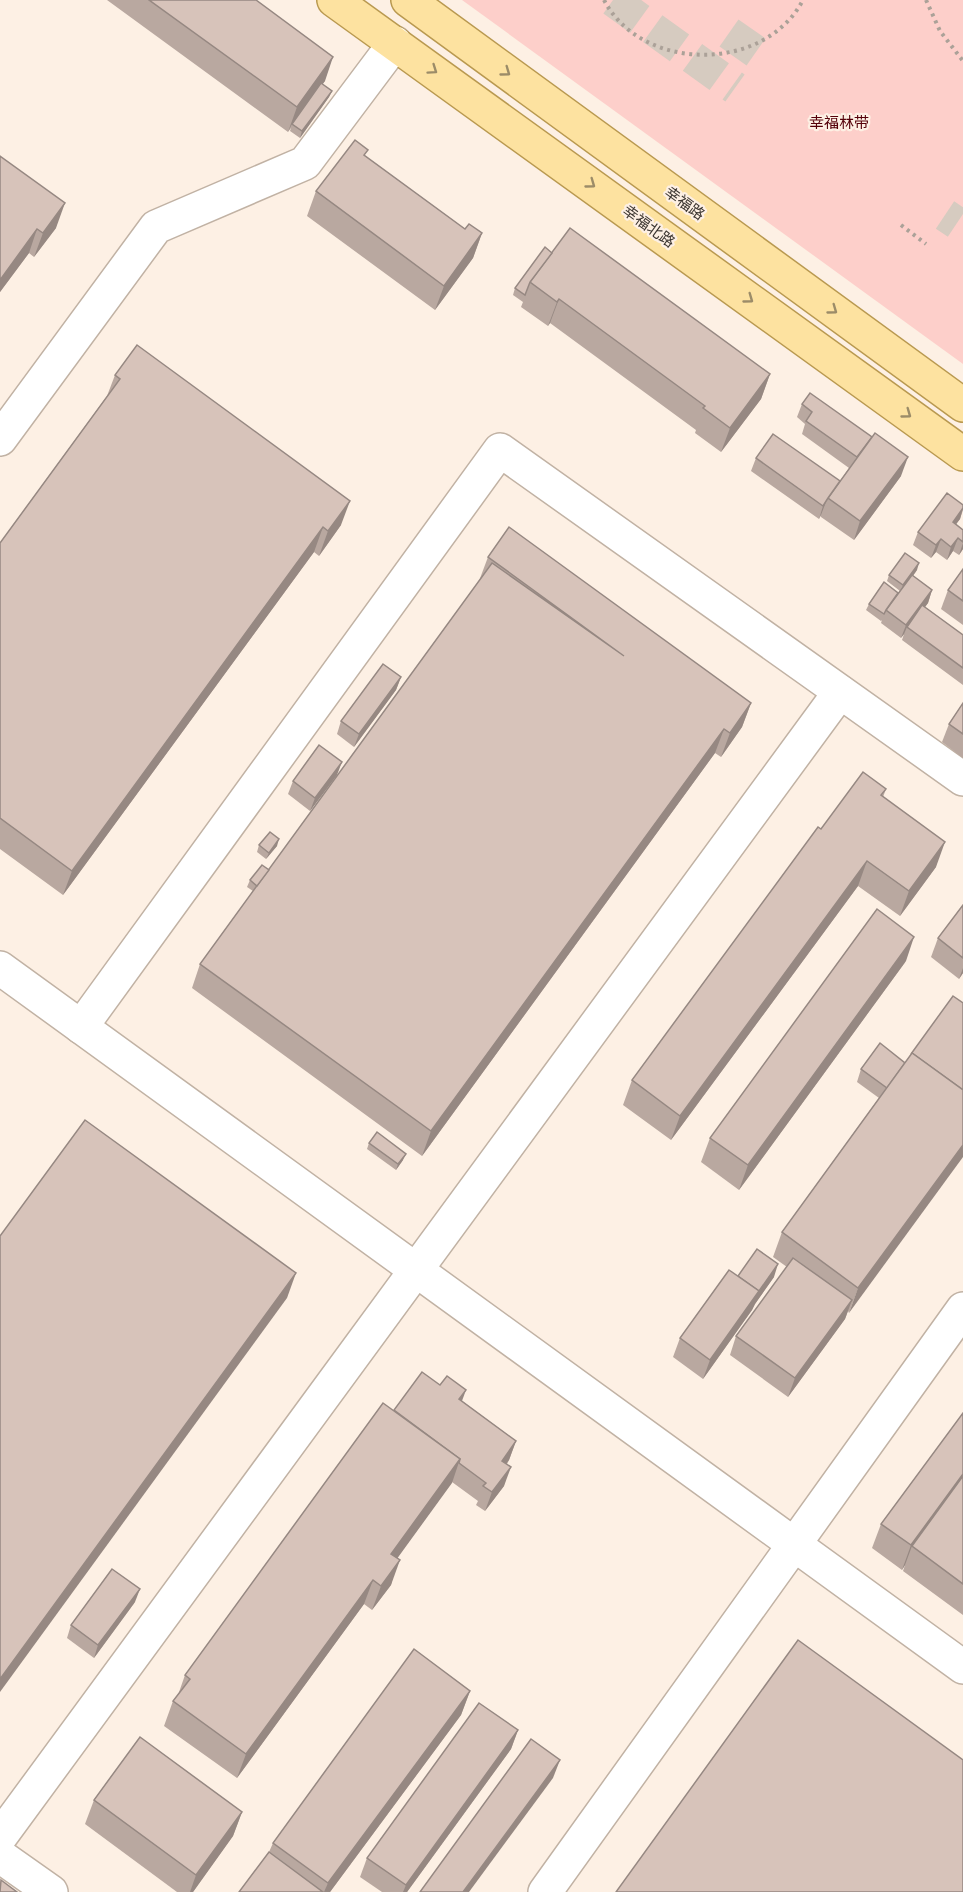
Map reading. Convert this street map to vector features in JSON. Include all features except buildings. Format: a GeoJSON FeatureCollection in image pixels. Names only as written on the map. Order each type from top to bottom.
{"type":"FeatureCollection","features":[{"type":"Feature","properties":{"kind":"main road","name":"幸福北路"},"geometry":{"type":"LineString","coordinates":[[334,0],[963,454]]}},
{"type":"Feature","properties":{"kind":"main road","name":"幸福路"},"geometry":{"type":"LineString","coordinates":[[408,0],[963,405]]}},
{"type":"Feature","properties":{"kind":"street"},"geometry":{"type":"LineString","coordinates":[[0,439],[156,227],[305,163],[395,44]]}},
{"type":"Feature","properties":{"kind":"street"},"geometry":{"type":"LineString","coordinates":[[81,1027],[500,450],[963,779]]}},
{"type":"Feature","properties":{"kind":"street"},"geometry":{"type":"LineString","coordinates":[[0,1837],[840,692]]}},
{"type":"Feature","properties":{"kind":"street"},"geometry":{"type":"LineString","coordinates":[[0,968],[963,1667]]}},
{"type":"Feature","properties":{"kind":"street"},"geometry":{"type":"LineString","coordinates":[[545,1892],[963,1309]]}},
{"type":"Feature","properties":{"kind":"street"},"geometry":{"type":"LineString","coordinates":[[0,1856],[51,1892]]}},
{"type":"Feature","properties":{"kind":"path"},"geometry":{"type":"LineString","coordinates":[[604,0],[631,31],[664,49],[700,56],[738,51],[772,35],[799,9],[803,0]]}},
{"type":"Feature","properties":{"kind":"path"},"geometry":{"type":"LineString","coordinates":[[926,0],[940,31],[963,61]]}},
{"type":"Feature","properties":{"kind":"path"},"geometry":{"type":"LineString","coordinates":[[901,225],[926,244]]}},
{"type":"Feature","properties":{"kind":"green space","name":"幸福林带"},"geometry":{"type":"Polygon","coordinates":[[[462,0],[963,0],[963,364],[462,0]]]}},
{"type":"Feature","properties":{"kind":"tunnel"},"geometry":{"type":"LineString","coordinates":[[613,0],[735,88]]}},
{"type":"Feature","properties":{"kind":"tunnel"},"geometry":{"type":"LineString","coordinates":[[729,33],[769,61]]}},
{"type":"Feature","properties":{"kind":"tunnel"},"geometry":{"type":"LineString","coordinates":[[945,215],[957,223]]}}]}
